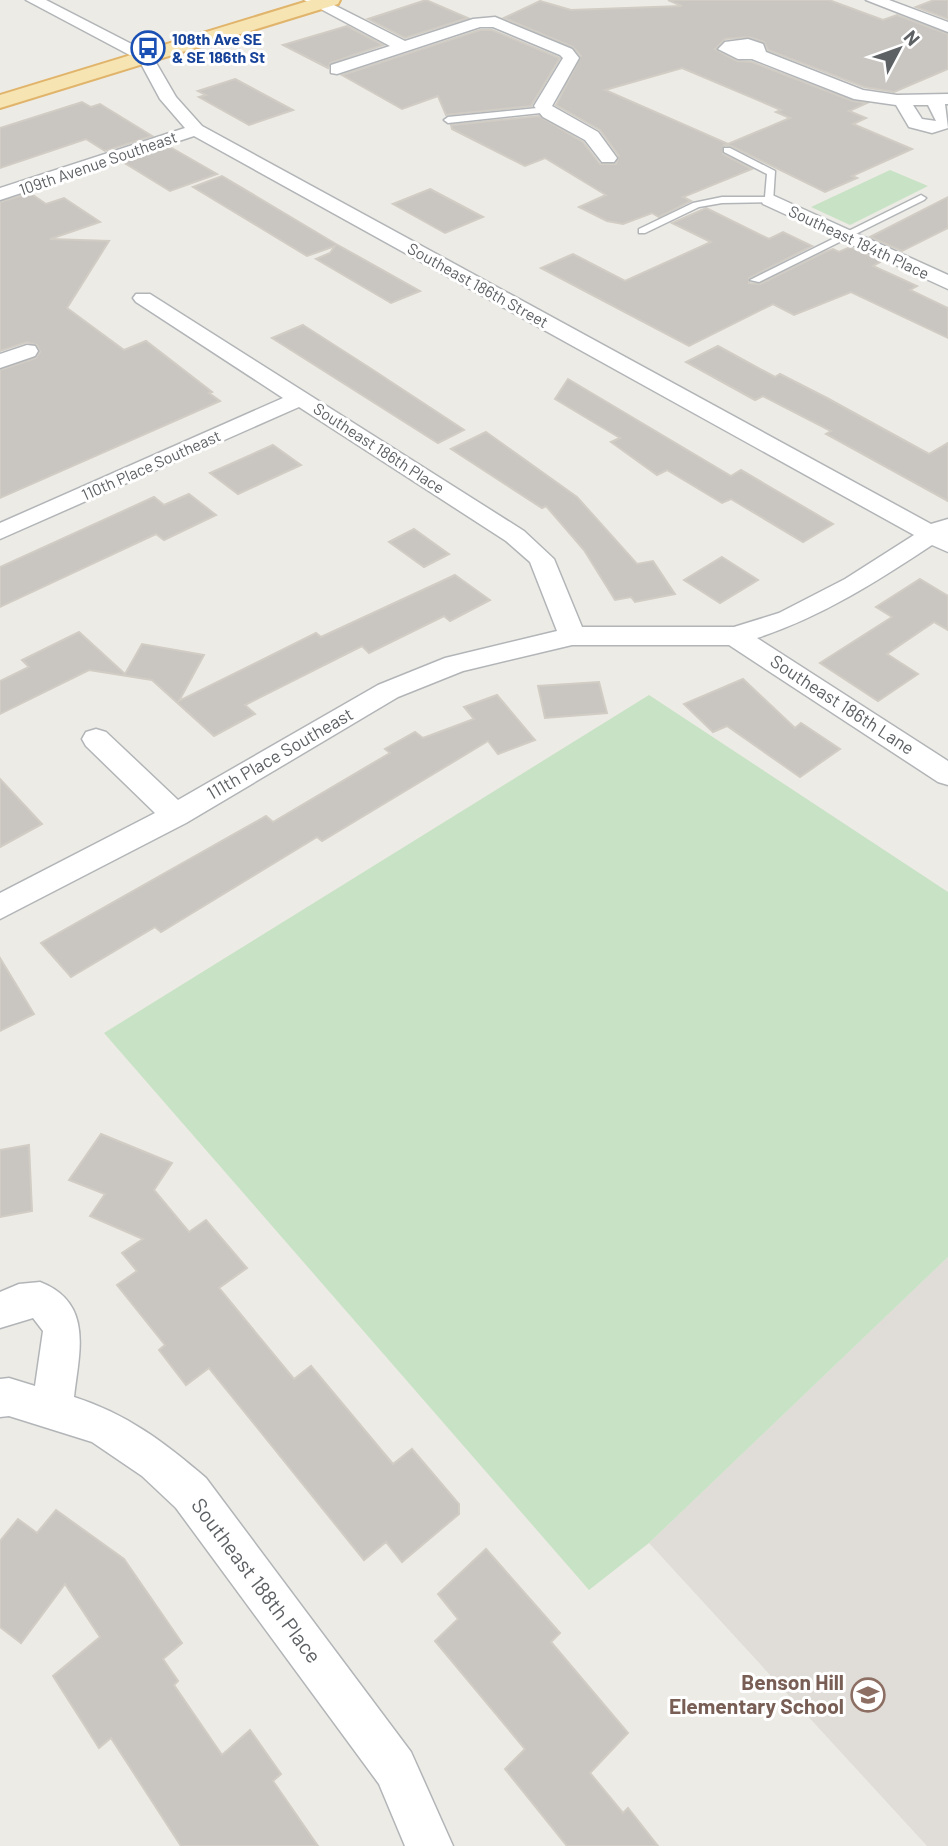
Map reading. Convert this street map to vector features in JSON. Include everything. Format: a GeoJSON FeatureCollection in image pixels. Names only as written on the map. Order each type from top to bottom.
{"type":"FeatureCollection","features":[{"type":"Feature","properties":{"kind":"main road"},"geometry":{"type":"LineString","coordinates":[[0,102],[321,1]]}},
{"type":"Feature","properties":{"kind":"street"},"geometry":{"type":"LineString","coordinates":[[34,0],[145,57]]}},
{"type":"Feature","properties":{"kind":"street"},"geometry":{"type":"LineString","coordinates":[[874,0],[948,27]]}},
{"type":"Feature","properties":{"kind":"street"},"geometry":{"type":"LineString","coordinates":[[321,1],[404,47]]}},
{"type":"Feature","properties":{"kind":"street"},"geometry":{"type":"LineString","coordinates":[[337,69],[485,21],[495,22],[566,52],[571,58],[543,106],[597,139],[608,158]]}},
{"type":"Feature","properties":{"kind":"street"},"geometry":{"type":"LineString","coordinates":[[755,54],[860,95],[902,100],[936,100],[946,123],[932,128],[915,123],[902,100]]}},
{"type":"Feature","properties":{"kind":"street","name":"Southeast 186th Street"},"geometry":{"type":"LineString","coordinates":[[145,57],[169,99],[196,130],[942,534]]}},
{"type":"Feature","properties":{"kind":"street","name":"109th Avenue Southeast"},"geometry":{"type":"LineString","coordinates":[[0,194],[29,187],[196,130]]}},
{"type":"Feature","properties":{"kind":"street","name":"Southeast 184th Place"},"geometry":{"type":"LineString","coordinates":[[770,200],[948,283]]}},
{"type":"Feature","properties":{"kind":"street","name":"Southeast 186th Place"},"geometry":{"type":"LineString","coordinates":[[143,298],[515,536],[541,559],[572,636]]}},
{"type":"Feature","properties":{"kind":"street"},"geometry":{"type":"LineString","coordinates":[[0,361],[27,351]]}},
{"type":"Feature","properties":{"kind":"street","name":"110th Place Southeast"},"geometry":{"type":"LineString","coordinates":[[0,532],[302,398]]}},
{"type":"Feature","properties":{"kind":"street","name":"111th Place Southeast"},"geometry":{"type":"LineString","coordinates":[[0,907],[176,815],[388,691],[455,664],[572,636],[735,636],[788,619],[854,585],[942,534]]}},
{"type":"Feature","properties":{"kind":"street","name":"Southeast 186th Lane"},"geometry":{"type":"LineString","coordinates":[[735,636],[948,775]]}},
{"type":"Feature","properties":{"kind":"street"},"geometry":{"type":"LineString","coordinates":[[96,739],[176,815]]}},
{"type":"Feature","properties":{"kind":"street"},"geometry":{"type":"LineString","coordinates":[[0,1310],[19,1302],[40,1300],[55,1313],[62,1331],[52,1410]]}},
{"type":"Feature","properties":{"kind":"street","name":"Southeast 188th Place"},"geometry":{"type":"LineString","coordinates":[[4,1398],[103,1426],[156,1462],[191,1493],[395,1768],[429,1846]]}},
{"type":"Feature","properties":{"kind":"lane"},"geometry":{"type":"LineString","coordinates":[[448,120],[547,110]]}},
{"type":"Feature","properties":{"kind":"lane"},"geometry":{"type":"LineString","coordinates":[[642,230],[696,205],[722,200],[770,200],[772,173],[727,150]]}},
{"type":"Feature","properties":{"kind":"lane"},"geometry":{"type":"LineString","coordinates":[[755,280],[921,198]]}},
{"type":"Feature","properties":{"kind":"shaded area","name":"Benson Hill Elementary School"},"geometry":{"type":"Polygon","coordinates":[[[948,1257],[948,1846],[927,1846],[649,1543],[948,1257]]]}},
{"type":"Feature","properties":{"kind":"green space"},"geometry":{"type":"Polygon","coordinates":[[[890,170],[928,186],[850,225],[811,207],[890,170]]]}},
{"type":"Feature","properties":{"kind":"green space"},"geometry":{"type":"Polygon","coordinates":[[[649,695],[948,892],[948,1257],[649,1543],[589,1590],[104,1033],[649,695]]]}},
{"type":"Feature","properties":{"kind":"building"},"geometry":{"type":"Polygon","coordinates":[[[426,0],[468,18],[405,38],[368,19],[426,0]]]}},
{"type":"Feature","properties":{"kind":"building"},"geometry":{"type":"Polygon","coordinates":[[[668,0],[829,0],[883,20],[897,15],[948,34],[948,69],[894,92],[864,87],[768,50],[764,42],[749,37],[725,39],[715,49],[737,61],[752,62],[853,101],[867,103],[849,111],[866,118],[853,124],[912,149],[852,176],[857,178],[825,192],[724,145],[723,154],[752,169],[683,197],[691,201],[659,217],[652,213],[623,224],[607,221],[579,207],[606,195],[545,158],[525,166],[452,129],[451,125],[539,116],[583,142],[600,164],[616,164],[619,156],[600,130],[556,105],[581,56],[573,47],[504,18],[540,1],[571,10],[682,6],[668,0]],[[682,68],[605,90],[728,144],[790,118],[776,112],[781,110],[682,68]]]}},
{"type":"Feature","properties":{"kind":"building"},"geometry":{"type":"Polygon","coordinates":[[[934,0],[948,0],[948,19],[916,7],[934,0]]]}},
{"type":"Feature","properties":{"kind":"building"},"geometry":{"type":"Polygon","coordinates":[[[347,26],[383,45],[330,63],[328,68],[283,45],[347,26]]]}},
{"type":"Feature","properties":{"kind":"building"},"geometry":{"type":"Polygon","coordinates":[[[480,30],[492,30],[560,58],[531,106],[446,115],[438,96],[402,109],[342,75],[480,30]]]}},
{"type":"Feature","properties":{"kind":"building"},"geometry":{"type":"Polygon","coordinates":[[[235,79],[293,110],[249,125],[199,97],[206,95],[198,91],[235,79]]]}},
{"type":"Feature","properties":{"kind":"building"},"geometry":{"type":"Polygon","coordinates":[[[82,102],[91,107],[100,104],[152,136],[105,151],[86,139],[0,168],[0,128],[82,102]]]}},
{"type":"Feature","properties":{"kind":"building"},"geometry":{"type":"Polygon","coordinates":[[[170,147],[217,174],[170,191],[123,162],[170,147]]]}},
{"type":"Feature","properties":{"kind":"building"},"geometry":{"type":"Polygon","coordinates":[[[222,176],[420,291],[391,303],[316,259],[330,253],[335,246],[307,256],[193,187],[222,176]]]}},
{"type":"Feature","properties":{"kind":"building"},"geometry":{"type":"Polygon","coordinates":[[[430,189],[483,217],[445,233],[393,204],[430,189]]]}},
{"type":"Feature","properties":{"kind":"building"},"geometry":{"type":"Polygon","coordinates":[[[30,193],[46,204],[64,198],[100,222],[50,239],[109,241],[67,308],[124,350],[146,341],[220,401],[0,498],[0,370],[36,358],[40,352],[37,345],[27,342],[0,351],[0,202],[30,193]]]}},
{"type":"Feature","properties":{"kind":"building"},"geometry":{"type":"Polygon","coordinates":[[[948,197],[948,228],[902,251],[870,237],[948,197]]]}},
{"type":"Feature","properties":{"kind":"building"},"geometry":{"type":"Polygon","coordinates":[[[706,208],[769,239],[783,232],[812,246],[749,278],[749,283],[760,284],[825,252],[833,249],[839,252],[850,247],[882,261],[873,266],[917,286],[910,290],[948,308],[948,338],[851,292],[794,315],[773,304],[689,346],[541,268],[573,254],[625,281],[711,242],[672,223],[706,208]]]}},
{"type":"Feature","properties":{"kind":"building"},"geometry":{"type":"Polygon","coordinates":[[[303,325],[464,430],[438,443],[272,338],[303,325]]]}},
{"type":"Feature","properties":{"kind":"building"},"geometry":{"type":"Polygon","coordinates":[[[718,346],[775,377],[780,374],[827,398],[929,454],[948,443],[948,501],[826,434],[831,431],[763,396],[755,400],[686,362],[718,346]]]}},
{"type":"Feature","properties":{"kind":"building"},"geometry":{"type":"Polygon","coordinates":[[[568,379],[731,476],[741,470],[833,524],[803,542],[731,499],[722,503],[667,470],[657,475],[611,442],[620,438],[555,399],[568,379]]]}},
{"type":"Feature","properties":{"kind":"building"},"geometry":{"type":"Polygon","coordinates":[[[486,432],[577,497],[637,564],[653,561],[675,594],[635,602],[631,597],[615,600],[584,550],[546,506],[542,508],[451,449],[486,432]]]}},
{"type":"Feature","properties":{"kind":"building"},"geometry":{"type":"Polygon","coordinates":[[[273,445],[301,465],[238,494],[210,473],[273,445]]]}},
{"type":"Feature","properties":{"kind":"building"},"geometry":{"type":"Polygon","coordinates":[[[189,494],[216,515],[164,540],[156,534],[0,607],[0,567],[154,497],[164,505],[189,494]]]}},
{"type":"Feature","properties":{"kind":"building"},"geometry":{"type":"Polygon","coordinates":[[[414,529],[449,554],[424,567],[389,542],[414,529]]]}},
{"type":"Feature","properties":{"kind":"building"},"geometry":{"type":"Polygon","coordinates":[[[722,557],[758,580],[720,603],[684,580],[722,557]]]}},
{"type":"Feature","properties":{"kind":"building"},"geometry":{"type":"Polygon","coordinates":[[[455,575],[490,600],[450,621],[444,616],[369,653],[362,646],[245,705],[255,714],[214,736],[152,680],[89,670],[0,714],[0,681],[29,667],[22,660],[79,632],[125,674],[142,644],[204,655],[179,701],[316,633],[321,637],[455,575]]]}},
{"type":"Feature","properties":{"kind":"building"},"geometry":{"type":"Polygon","coordinates":[[[920,579],[948,596],[948,630],[934,622],[887,654],[918,674],[878,701],[820,663],[892,617],[876,607],[920,579]]]}},
{"type":"Feature","properties":{"kind":"building"},"geometry":{"type":"Polygon","coordinates":[[[743,679],[795,728],[801,723],[840,749],[800,777],[727,726],[713,732],[684,704],[743,679]]]}},
{"type":"Feature","properties":{"kind":"building"},"geometry":{"type":"Polygon","coordinates":[[[599,682],[607,713],[545,718],[538,686],[599,682]]]}},
{"type":"Feature","properties":{"kind":"building"},"geometry":{"type":"Polygon","coordinates":[[[497,695],[535,740],[498,754],[488,741],[322,841],[317,837],[161,932],[155,927],[71,977],[41,943],[266,816],[273,822],[390,753],[385,749],[415,732],[423,738],[474,719],[464,707],[497,695]]]}},
{"type":"Feature","properties":{"kind":"building"},"geometry":{"type":"Polygon","coordinates":[[[0,779],[42,824],[0,847],[0,779]]]}},
{"type":"Feature","properties":{"kind":"building"},"geometry":{"type":"Polygon","coordinates":[[[0,958],[34,1014],[0,1031],[0,958]]]}},
{"type":"Feature","properties":{"kind":"building"},"geometry":{"type":"Polygon","coordinates":[[[101,1134],[172,1163],[154,1190],[189,1232],[206,1220],[247,1268],[219,1288],[294,1379],[311,1366],[393,1464],[412,1449],[459,1504],[459,1514],[402,1562],[386,1542],[364,1560],[209,1368],[186,1385],[159,1350],[165,1345],[117,1285],[137,1271],[122,1253],[143,1239],[90,1216],[105,1194],[69,1180],[101,1134]]]}},
{"type":"Feature","properties":{"kind":"building"},"geometry":{"type":"Polygon","coordinates":[[[29,1145],[32,1211],[0,1217],[0,1150],[29,1145]]]}},
{"type":"Feature","properties":{"kind":"building"},"geometry":{"type":"Polygon","coordinates":[[[56,1510],[124,1559],[182,1643],[163,1659],[178,1681],[174,1685],[222,1755],[250,1730],[281,1774],[273,1781],[318,1846],[181,1846],[111,1738],[99,1748],[53,1676],[100,1637],[65,1584],[21,1643],[0,1627],[0,1541],[18,1519],[37,1533],[56,1510]]]}},
{"type":"Feature","properties":{"kind":"building"},"geometry":{"type":"Polygon","coordinates":[[[486,1549],[560,1633],[551,1642],[628,1733],[590,1773],[623,1813],[628,1808],[658,1846],[567,1846],[505,1769],[525,1749],[435,1641],[458,1619],[438,1594],[486,1549]]]}},
{"type":"Feature","properties":{"kind":"place","name":"108th Ave SE & SE 186th St"},"geometry":{"type":"Point","coordinates":[148,48]}},
{"type":"Feature","properties":{"kind":"place","name":"Benson Hill Elementary School"},"geometry":{"type":"Point","coordinates":[868,1695]}}]}
